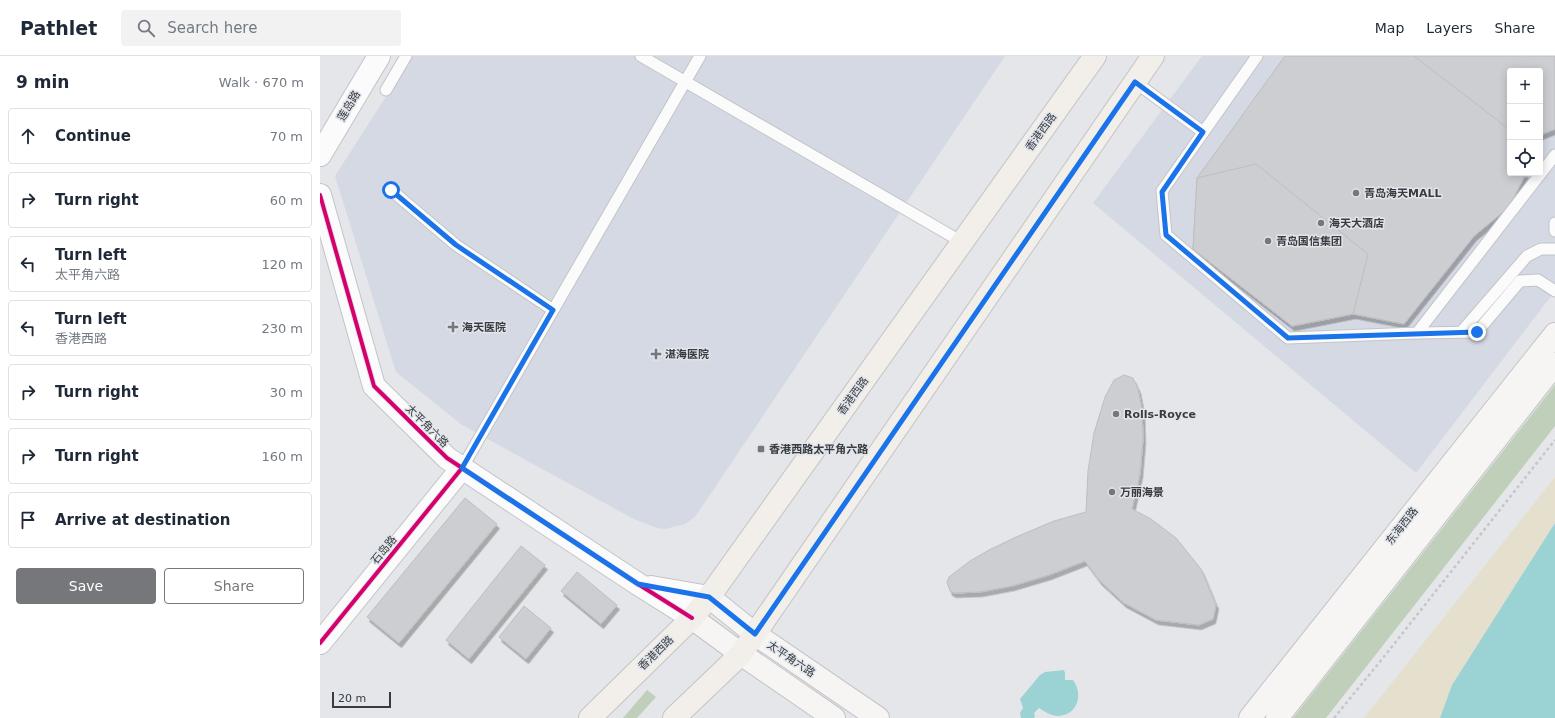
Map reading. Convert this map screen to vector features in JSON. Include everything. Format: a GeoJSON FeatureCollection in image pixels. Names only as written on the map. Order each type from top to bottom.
{"type":"FeatureCollection","features":[{"type":"Feature","properties":{"kind":"main road","name":"香港西路"},"geometry":{"type":"LineString","coordinates":[[590,718],[692,618],[709,597],[1095,56]]}},
{"type":"Feature","properties":{"kind":"main road"},"geometry":{"type":"LineString","coordinates":[[674,718],[741,654],[1153,56]]}},
{"type":"Feature","properties":{"kind":"main road","name":"东海西路"},"geometry":{"type":"LineString","coordinates":[[1250,718],[1555,334]]}},
{"type":"Feature","properties":{"kind":"main road","name":"东海西路"},"geometry":{"type":"LineString","coordinates":[[1277,718],[1555,364]]}},
{"type":"Feature","properties":{"kind":"main road","name":"太平角六路"},"geometry":{"type":"LineString","coordinates":[[709,597],[755,634],[878,718]]}},
{"type":"Feature","properties":{"kind":"main road"},"geometry":{"type":"LineString","coordinates":[[692,618],[741,654],[834,718]]}},
{"type":"Feature","properties":{"kind":"street","name":"莲岛路"},"geometry":{"type":"LineString","coordinates":[[320,155],[379,56]]}},
{"type":"Feature","properties":{"kind":"street","name":"太平角六路"},"geometry":{"type":"LineString","coordinates":[[320,195],[374,386],[447,458],[638,584],[709,597]]}},
{"type":"Feature","properties":{"kind":"street","name":"石岛路"},"geometry":{"type":"LineString","coordinates":[[320,643],[462,468]]}},
{"type":"Feature","properties":{"kind":"street"},"geometry":{"type":"LineString","coordinates":[[638,584],[692,618]]}},
{"type":"Feature","properties":{"kind":"lane"},"geometry":{"type":"LineString","coordinates":[[386,90],[406,56]]}},
{"type":"Feature","properties":{"kind":"lane"},"geometry":{"type":"LineString","coordinates":[[641,56],[962,242]]}},
{"type":"Feature","properties":{"kind":"lane"},"geometry":{"type":"LineString","coordinates":[[462,468],[700,56]]}},
{"type":"Feature","properties":{"kind":"lane"},"geometry":{"type":"LineString","coordinates":[[1257,56],[1162,192],[1166,235],[1288,338],[1462,331],[1477,332],[1520,281],[1538,280],[1555,292]]}},
{"type":"Feature","properties":{"kind":"lane"},"geometry":{"type":"LineString","coordinates":[[1135,82],[1203,132]]}},
{"type":"Feature","properties":{"kind":"lane"},"geometry":{"type":"LineString","coordinates":[[1417,333],[1555,155]]}},
{"type":"Feature","properties":{"kind":"lane"},"geometry":{"type":"LineString","coordinates":[[391,190],[456,245],[553,310]]}},
{"type":"Feature","properties":{"kind":"lane"},"geometry":{"type":"LineString","coordinates":[[1555,223],[1555,231]]}},
{"type":"Feature","properties":{"kind":"lane"},"geometry":{"type":"LineString","coordinates":[[1462,331],[1527,256],[1541,249],[1555,249]]}},
{"type":"Feature","properties":{"kind":"path"},"geometry":{"type":"LineString","coordinates":[[1334,718],[1555,440]]}},
{"type":"Feature","properties":{"kind":"shaded area","name":"湛海医院"},"geometry":{"type":"Polygon","coordinates":[[[412,56],[1005,56],[695,517],[685,524],[665,529],[657,528],[634,519],[462,425],[396,372],[335,176],[412,56]]]}},
{"type":"Feature","properties":{"kind":"shaded area"},"geometry":{"type":"Polygon","coordinates":[[[1202,56],[1555,56],[1555,291],[1416,473],[1093,203],[1202,56]]]}},
{"type":"Feature","properties":{"kind":"green space"},"geometry":{"type":"Polygon","coordinates":[[[1555,385],[1555,426],[1326,718],[1293,718],[1555,385]]]}},
{"type":"Feature","properties":{"kind":"green space"},"geometry":{"type":"Polygon","coordinates":[[[647,690],[656,697],[637,718],[623,718],[647,690]]]}},
{"type":"Feature","properties":{"kind":"sand"},"geometry":{"type":"Polygon","coordinates":[[[1555,477],[1555,523],[1452,685],[1440,718],[1364,718],[1555,477]]]}},
{"type":"Feature","properties":{"kind":"water"},"geometry":{"type":"Polygon","coordinates":[[[1555,523],[1555,718],[1440,718],[1452,685],[1555,523]]]}},
{"type":"Feature","properties":{"kind":"water"},"geometry":{"type":"Polygon","coordinates":[[[1064,670],[1065,680],[1073,680],[1078,692],[1077,704],[1074,709],[1064,715],[1057,716],[1039,708],[1034,713],[1034,718],[1021,718],[1020,713],[1023,708],[1020,699],[1040,675],[1045,672],[1064,670]]]}},
{"type":"Feature","properties":{"kind":"building","name":"青岛海天MALL"},"geometry":{"type":"Polygon","coordinates":[[[1285,56],[1555,56],[1555,129],[1543,134],[1543,68],[1507,68],[1507,176],[1524,176],[1509,207],[1474,236],[1404,324],[1353,314],[1292,326],[1193,249],[1197,178],[1285,56]]]}},
{"type":"Feature","properties":{"kind":"building"},"geometry":{"type":"Polygon","coordinates":[[[1414,56],[1555,56],[1555,129],[1543,134],[1543,68],[1507,68],[1507,128],[1414,56]]]}},
{"type":"Feature","properties":{"kind":"building"},"geometry":{"type":"Polygon","coordinates":[[[1256,164],[1368,254],[1353,314],[1292,326],[1193,249],[1197,178],[1256,164]]]}},
{"type":"Feature","properties":{"kind":"building","name":"万丽海景"},"geometry":{"type":"Polygon","coordinates":[[[1124,375],[1133,378],[1138,389],[1142,409],[1143,439],[1140,474],[1132,509],[1151,519],[1176,538],[1201,569],[1216,605],[1213,619],[1199,625],[1156,620],[1124,603],[1100,581],[1085,561],[1049,575],[1012,586],[980,592],[954,593],[950,591],[947,582],[949,577],[970,561],[1016,537],[1054,521],[1086,512],[1088,471],[1094,433],[1105,397],[1114,380],[1124,375]]]}},
{"type":"Feature","properties":{"kind":"building"},"geometry":{"type":"Polygon","coordinates":[[[465,498],[497,524],[399,643],[367,617],[465,498]]]}},
{"type":"Feature","properties":{"kind":"building"},"geometry":{"type":"Polygon","coordinates":[[[521,546],[545,565],[469,659],[446,640],[521,546]]]}},
{"type":"Feature","properties":{"kind":"building"},"geometry":{"type":"Polygon","coordinates":[[[577,572],[617,605],[601,624],[561,591],[577,572]]]}},
{"type":"Feature","properties":{"kind":"building"},"geometry":{"type":"Polygon","coordinates":[[[524,606],[551,628],[526,659],[499,637],[524,606]]]}},
{"type":"Feature","properties":{"kind":"cycle path"},"geometry":{"type":"LineString","coordinates":[[320,195],[374,386],[447,458],[692,618]]}},
{"type":"Feature","properties":{"kind":"cycle path"},"geometry":{"type":"LineString","coordinates":[[320,643],[462,468]]}},
{"type":"Feature","properties":{"kind":"place","name":"青岛海天MALL"},"geometry":{"type":"Point","coordinates":[1356,193]}},
{"type":"Feature","properties":{"kind":"place","name":"海天大酒店"},"geometry":{"type":"Point","coordinates":[1321,223]}},
{"type":"Feature","properties":{"kind":"place","name":"青岛国信集团"},"geometry":{"type":"Point","coordinates":[1268,241]}},
{"type":"Feature","properties":{"kind":"place","name":"海天医院"},"geometry":{"type":"Point","coordinates":[453,327]}},
{"type":"Feature","properties":{"kind":"place","name":"湛海医院"},"geometry":{"type":"Point","coordinates":[656,354]}},
{"type":"Feature","properties":{"kind":"place","name":"Rolls-Royce"},"geometry":{"type":"Point","coordinates":[1116,414]}},
{"type":"Feature","properties":{"kind":"place","name":"香港西路太平角六路"},"geometry":{"type":"Point","coordinates":[761,449]}},
{"type":"Feature","properties":{"kind":"place","name":"万丽海景"},"geometry":{"type":"Point","coordinates":[1112,492]}},
{"type":"Feature","properties":{"kind":"route"},"geometry":{"type":"LineString","coordinates":[[391,190],[456,245],[553,310],[462,468],[638,584],[709,597],[755,634],[1135,82],[1203,132],[1162,192],[1166,235],[1288,338],[1462,331],[1477,332]]}}]}
